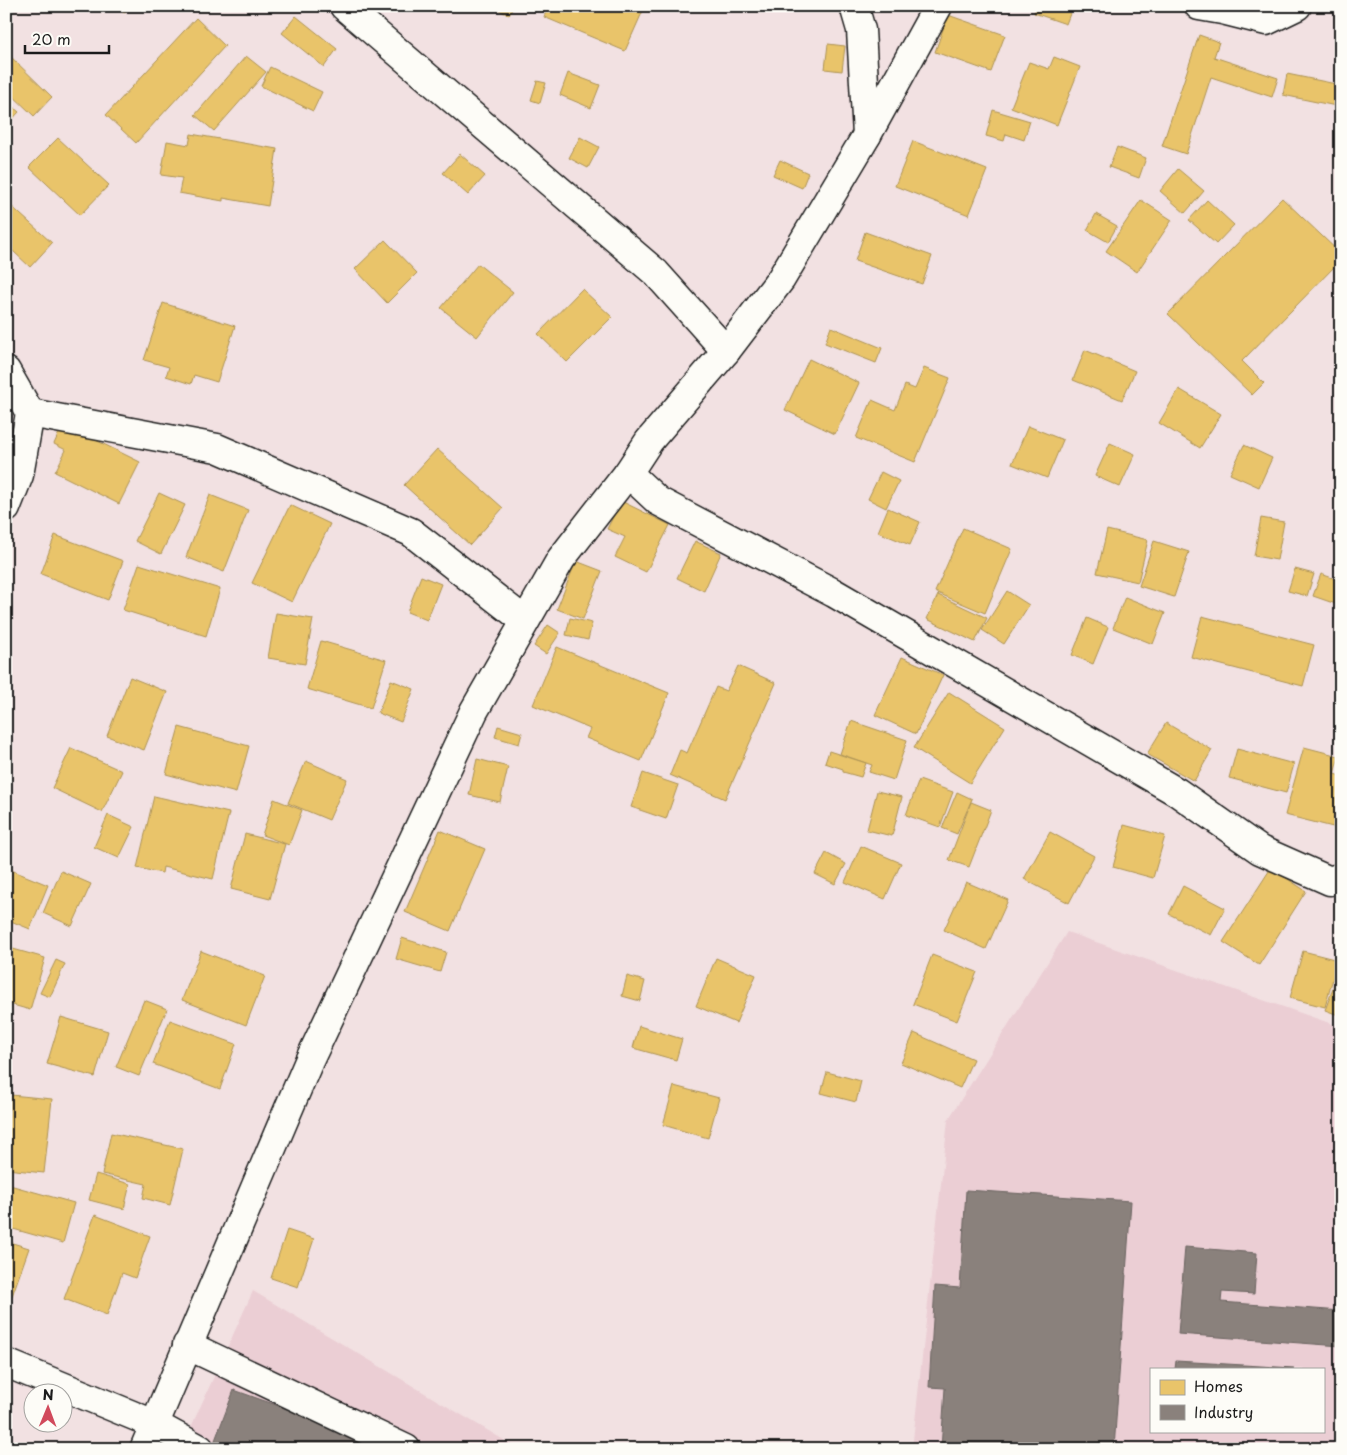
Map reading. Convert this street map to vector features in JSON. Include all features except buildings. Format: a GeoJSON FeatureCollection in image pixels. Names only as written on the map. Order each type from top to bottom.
{"type":"FeatureCollection","features":[{"type":"Feature","properties":{"kind":"street"},"geometry":{"type":"LineString","coordinates":[[344,6],[656,273],[726,350]]}},
{"type":"Feature","properties":{"kind":"street"},"geometry":{"type":"LineString","coordinates":[[854,6],[861,30],[867,135]]}},
{"type":"Feature","properties":{"kind":"street"},"geometry":{"type":"LineString","coordinates":[[149,1436],[309,1061],[474,711],[561,559],[628,473],[649,441],[726,350],[781,279],[867,135],[938,6]]}},
{"type":"Feature","properties":{"kind":"street"},"geometry":{"type":"LineString","coordinates":[[1199,6],[1266,21],[1297,6]]}},
{"type":"Feature","properties":{"kind":"street"},"geometry":{"type":"LineString","coordinates":[[6,371],[30,413],[20,475],[6,508]]}},
{"type":"Feature","properties":{"kind":"street"},"geometry":{"type":"LineString","coordinates":[[30,413],[217,448],[411,532],[525,621]]}},
{"type":"Feature","properties":{"kind":"street"},"geometry":{"type":"LineString","coordinates":[[628,473],[658,501],[834,593],[1177,792],[1260,850],[1330,881],[1341,877]]}},
{"type":"Feature","properties":{"kind":"street"},"geometry":{"type":"LineString","coordinates":[[188,1345],[406,1449]]}},
{"type":"Feature","properties":{"kind":"street"},"geometry":{"type":"LineString","coordinates":[[6,1363],[149,1436],[200,1449]]}},
{"type":"Feature","properties":{"kind":"shaded area"},"geometry":{"type":"Polygon","coordinates":[[[1067,932],[1341,1027],[1341,1449],[912,1449],[948,1120],[1067,932]]]}},
{"type":"Feature","properties":{"kind":"shaded area"},"geometry":{"type":"Polygon","coordinates":[[[253,1291],[519,1449],[181,1449],[253,1291]]]}}]}
